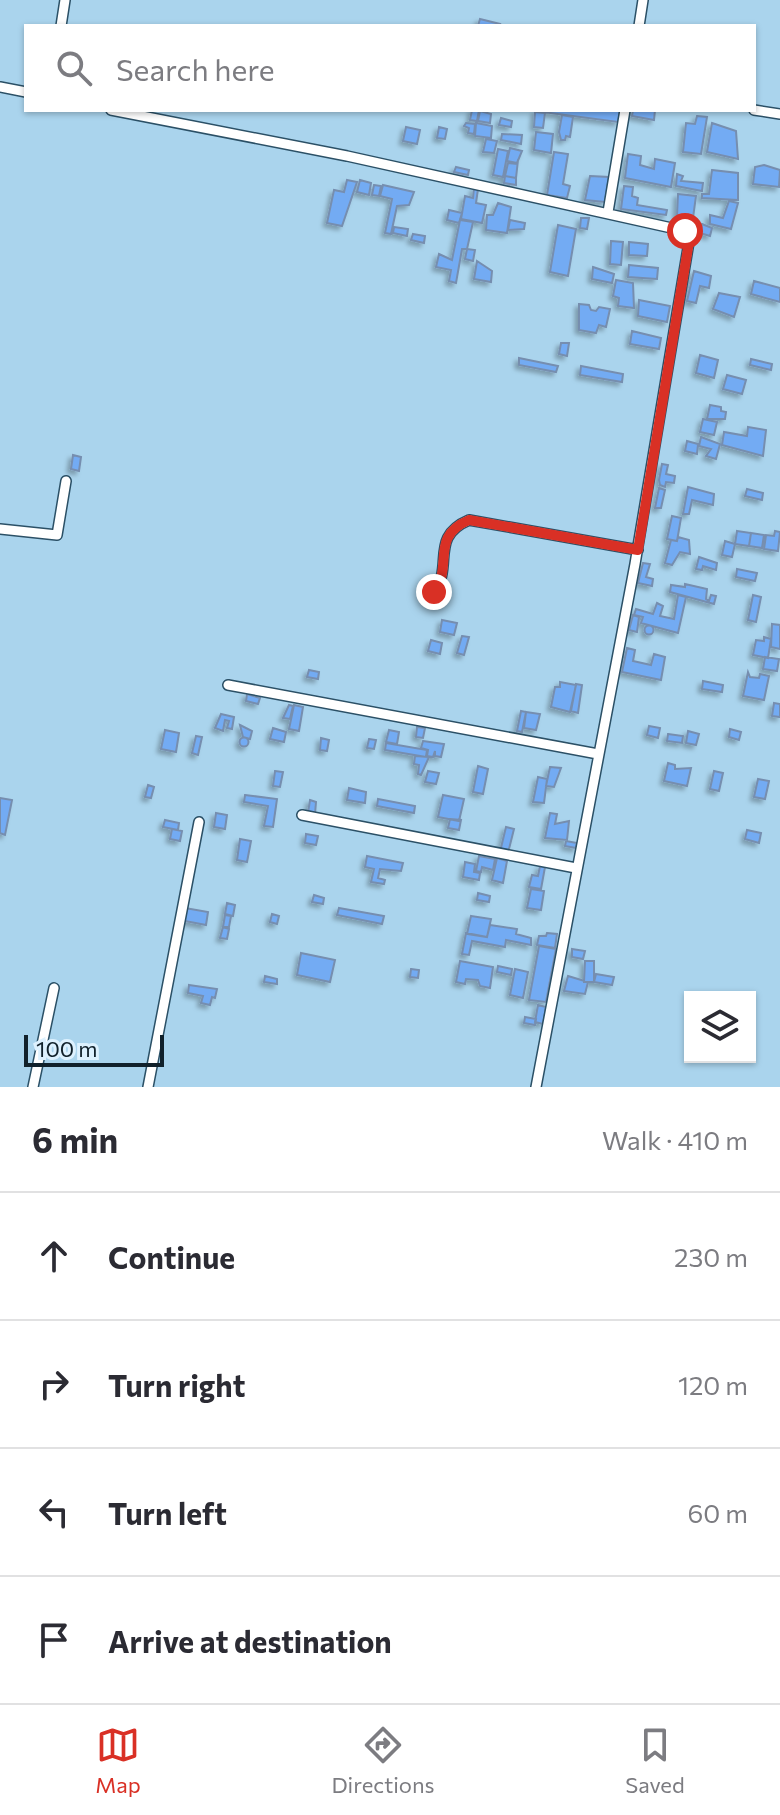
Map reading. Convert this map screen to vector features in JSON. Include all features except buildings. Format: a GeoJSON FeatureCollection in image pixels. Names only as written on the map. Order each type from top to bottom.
{"type":"FeatureCollection","features":[{"type":"Feature","properties":{"kind":"street"},"geometry":{"type":"LineString","coordinates":[[61,24],[65,0]]}},
{"type":"Feature","properties":{"kind":"street"},"geometry":{"type":"LineString","coordinates":[[639,24],[643,0]]}},
{"type":"Feature","properties":{"kind":"street"},"geometry":{"type":"LineString","coordinates":[[0,87],[24,92]]}},
{"type":"Feature","properties":{"kind":"street"},"geometry":{"type":"LineString","coordinates":[[756,110],[780,114]]}},
{"type":"Feature","properties":{"kind":"street"},"geometry":{"type":"LineString","coordinates":[[121,112],[673,225],[685,231],[689,242],[638,550],[536,1087]]}},
{"type":"Feature","properties":{"kind":"street"},"geometry":{"type":"LineString","coordinates":[[608,212],[625,112]]}},
{"type":"Feature","properties":{"kind":"street"},"geometry":{"type":"LineString","coordinates":[[0,529],[57,535],[66,481]]}},
{"type":"Feature","properties":{"kind":"street"},"geometry":{"type":"LineString","coordinates":[[434,592],[440,585],[448,536],[458,525],[469,520],[638,550]]}},
{"type":"Feature","properties":{"kind":"street"},"geometry":{"type":"LineString","coordinates":[[228,685],[598,754]]}},
{"type":"Feature","properties":{"kind":"street"},"geometry":{"type":"LineString","coordinates":[[302,815],[576,868]]}},
{"type":"Feature","properties":{"kind":"street"},"geometry":{"type":"LineString","coordinates":[[148,1087],[199,822]]}},
{"type":"Feature","properties":{"kind":"street"},"geometry":{"type":"LineString","coordinates":[[33,1087],[54,988]]}},
{"type":"Feature","properties":{"kind":"route"},"geometry":{"type":"LineString","coordinates":[[434,592],[440,585],[444,545],[448,536],[458,525],[469,520],[638,550],[662,408],[662,389],[689,242],[685,231]]}}]}
